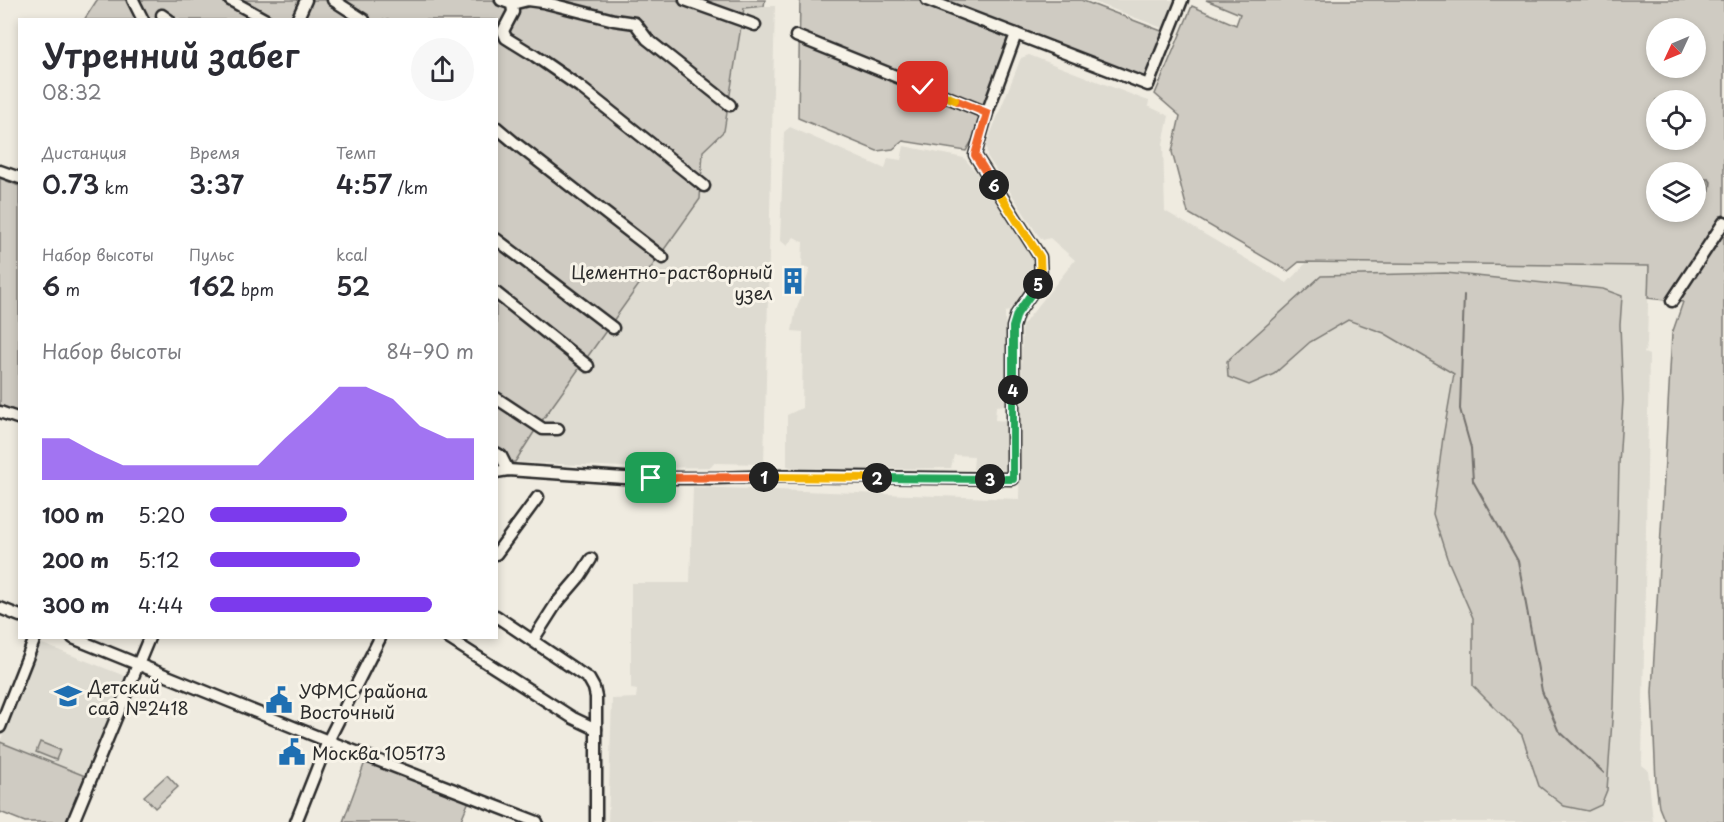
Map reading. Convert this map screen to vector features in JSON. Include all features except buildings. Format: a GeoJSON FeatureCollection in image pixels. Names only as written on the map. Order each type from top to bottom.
{"type":"FeatureCollection","features":[{"type":"Feature","properties":{"kind":"street"},"geometry":{"type":"LineString","coordinates":[[133,0],[142,18]]}},
{"type":"Feature","properties":{"kind":"street"},"geometry":{"type":"LineString","coordinates":[[230,0],[262,18]]}},
{"type":"Feature","properties":{"kind":"street"},"geometry":{"type":"LineString","coordinates":[[298,18],[306,0]]}},
{"type":"Feature","properties":{"kind":"street"},"geometry":{"type":"LineString","coordinates":[[333,0],[361,18]]}},
{"type":"Feature","properties":{"kind":"street"},"geometry":{"type":"LineString","coordinates":[[501,0],[512,4],[528,0],[543,2],[635,23],[647,39],[730,105]]}},
{"type":"Feature","properties":{"kind":"street"},"geometry":{"type":"LineString","coordinates":[[684,0],[754,25]]}},
{"type":"Feature","properties":{"kind":"street"},"geometry":{"type":"LineString","coordinates":[[927,0],[1148,85],[1182,0]]}},
{"type":"Feature","properties":{"kind":"street"},"geometry":{"type":"LineString","coordinates":[[512,4],[513,12],[503,31],[506,38],[580,87],[704,186]]}},
{"type":"Feature","properties":{"kind":"street"},"geometry":{"type":"LineString","coordinates":[[498,454],[501,456],[502,471],[624,478],[779,476],[1013,479],[1013,327],[1017,314],[1041,279],[1040,257],[975,155],[987,113],[1016,34]]}},
{"type":"Feature","properties":{"kind":"street"},"geometry":{"type":"LineString","coordinates":[[796,36],[987,113]]}},
{"type":"Feature","properties":{"kind":"street"},"geometry":{"type":"LineString","coordinates":[[498,129],[663,258]]}},
{"type":"Feature","properties":{"kind":"street"},"geometry":{"type":"LineString","coordinates":[[0,171],[18,177]]}},
{"type":"Feature","properties":{"kind":"street"},"geometry":{"type":"LineString","coordinates":[[1672,301],[1724,222]]}},
{"type":"Feature","properties":{"kind":"street"},"geometry":{"type":"LineString","coordinates":[[498,241],[613,328]]}},
{"type":"Feature","properties":{"kind":"street"},"geometry":{"type":"LineString","coordinates":[[498,295],[588,366]]}},
{"type":"Feature","properties":{"kind":"street"},"geometry":{"type":"LineString","coordinates":[[498,399],[543,429],[558,429]]}},
{"type":"Feature","properties":{"kind":"street"},"geometry":{"type":"LineString","coordinates":[[0,412],[18,418]]}},
{"type":"Feature","properties":{"kind":"street"},"geometry":{"type":"LineString","coordinates":[[498,551],[538,497]]}},
{"type":"Feature","properties":{"kind":"street"},"geometry":{"type":"LineString","coordinates":[[532,640],[591,559]]}},
{"type":"Feature","properties":{"kind":"street"},"geometry":{"type":"LineString","coordinates":[[0,608],[18,615]]}},
{"type":"Feature","properties":{"kind":"street"},"geometry":{"type":"LineString","coordinates":[[498,617],[589,679],[594,688],[596,697],[596,822]]}},
{"type":"Feature","properties":{"kind":"street"},"geometry":{"type":"LineString","coordinates":[[0,727],[35,639]]}},
{"type":"Feature","properties":{"kind":"street"},"geometry":{"type":"LineString","coordinates":[[76,639],[537,822]]}},
{"type":"Feature","properties":{"kind":"street"},"geometry":{"type":"LineString","coordinates":[[73,822],[149,639]]}},
{"type":"Feature","properties":{"kind":"street"},"geometry":{"type":"LineString","coordinates":[[296,822],[328,741],[380,639]]}},
{"type":"Feature","properties":{"kind":"street"},"geometry":{"type":"LineString","coordinates":[[450,639],[573,718],[596,729]]}},
{"type":"Feature","properties":{"kind":"shaded area"},"geometry":{"type":"Polygon","coordinates":[[[97,0],[765,0],[764,6],[744,8],[724,131],[703,151],[700,199],[536,429],[515,462],[498,462],[498,18],[85,18],[97,0]]]}},
{"type":"Feature","properties":{"kind":"shaded area"},"geometry":{"type":"Polygon","coordinates":[[[800,0],[1081,0],[1164,32],[1145,79],[1014,29],[976,134],[966,151],[903,141],[893,149],[877,151],[798,118],[800,0]]]}},
{"type":"Feature","properties":{"kind":"shaded area"},"geometry":{"type":"Polygon","coordinates":[[[1089,0],[1176,0],[1165,29],[1089,0]]]}},
{"type":"Feature","properties":{"kind":"shaded area"},"geometry":{"type":"Polygon","coordinates":[[[1206,0],[1724,0],[1724,822],[1665,822],[1659,807],[1656,782],[1652,692],[1672,334],[1683,302],[1648,298],[1649,266],[1299,262],[1288,271],[1188,213],[1172,152],[1180,116],[1155,94],[1192,6],[1236,25],[1240,14],[1206,0]]]}},
{"type":"Feature","properties":{"kind":"shaded area"},"geometry":{"type":"Polygon","coordinates":[[[775,6],[764,464],[714,463],[711,467],[644,468],[515,462],[536,429],[700,199],[703,151],[724,130],[744,7],[775,6]]]}},
{"type":"Feature","properties":{"kind":"shaded area"},"geometry":{"type":"Polygon","coordinates":[[[1029,55],[1149,101],[1148,106],[1169,116],[1163,144],[1165,211],[1287,283],[1307,262],[1649,266],[1647,344],[1644,353],[1649,355],[1642,765],[1648,770],[1653,822],[608,822],[612,699],[636,698],[637,690],[631,689],[631,583],[690,583],[693,487],[1019,499],[1022,326],[1075,260],[1050,238],[1043,240],[1038,235],[987,156],[986,145],[1021,58],[1029,55]]]}},
{"type":"Feature","properties":{"kind":"shaded area"},"geometry":{"type":"Polygon","coordinates":[[[790,127],[885,169],[888,158],[901,160],[904,146],[964,158],[994,193],[1025,241],[1032,256],[1034,277],[1009,311],[1005,312],[1006,405],[996,406],[995,420],[1008,421],[1008,472],[973,470],[974,456],[954,455],[951,468],[802,470],[787,466],[787,415],[802,408],[803,332],[792,331],[795,314],[810,269],[802,267],[803,242],[794,237],[787,246],[780,240],[784,132],[790,127]]]}},
{"type":"Feature","properties":{"kind":"shaded area"},"geometry":{"type":"Polygon","coordinates":[[[0,178],[18,186],[18,413],[0,405],[0,178]]]}},
{"type":"Feature","properties":{"kind":"shaded area"},"geometry":{"type":"Polygon","coordinates":[[[1706,179],[1711,182],[1706,197],[1706,179]]]}},
{"type":"Feature","properties":{"kind":"shaded area"},"geometry":{"type":"Polygon","coordinates":[[[1446,273],[1603,289],[1622,296],[1620,325],[1623,400],[1619,464],[1613,707],[1607,790],[1601,805],[1588,811],[1564,806],[1539,786],[1522,735],[1473,686],[1473,618],[1447,558],[1433,514],[1454,374],[1384,333],[1348,320],[1310,342],[1274,374],[1249,385],[1228,377],[1227,361],[1321,276],[1446,273]]]}},
{"type":"Feature","properties":{"kind":"shaded area","name":"Детский сад №2418"},"geometry":{"type":"Polygon","coordinates":[[[40,643],[125,676],[85,776],[0,742],[40,643]]]}},
{"type":"Feature","properties":{"kind":"shaded area"},"geometry":{"type":"Polygon","coordinates":[[[0,742],[85,776],[66,822],[25,822],[0,812],[0,742]]]}},
{"type":"Feature","properties":{"kind":"shaded area"},"geometry":{"type":"Polygon","coordinates":[[[40,742],[60,750],[56,760],[36,752],[40,742]]]}},
{"type":"Feature","properties":{"kind":"shaded area"},"geometry":{"type":"Polygon","coordinates":[[[365,762],[469,801],[460,822],[343,822],[365,762]]]}},
{"type":"Feature","properties":{"kind":"shaded area"},"geometry":{"type":"Polygon","coordinates":[[[167,775],[178,787],[155,808],[144,796],[167,775]]]}},
{"type":"Feature","properties":{"kind":"waterway"},"geometry":{"type":"LineString","coordinates":[[1464,295],[1460,409],[1471,448],[1473,481],[1518,561],[1542,691],[1558,730],[1604,773]]}},
{"type":"Feature","properties":{"kind":"place","name":"Цементно-растворный узел"},"geometry":{"type":"Point","coordinates":[793,281]}},
{"type":"Feature","properties":{"kind":"place","name":"Детский сад №2418"},"geometry":{"type":"Point","coordinates":[68,696]}},
{"type":"Feature","properties":{"kind":"place","name":"УФМС района Восточный"},"geometry":{"type":"Point","coordinates":[279,700]}},
{"type":"Feature","properties":{"kind":"place","name":"Москва 105173"},"geometry":{"type":"Point","coordinates":[292,752]}},
{"type":"Feature","properties":{"kind":"route"},"geometry":{"type":"LineString","coordinates":[[651,478],[779,476],[1013,479],[1013,327],[1017,314],[1041,279],[1040,257],[975,155],[987,113],[923,87]]}}]}
